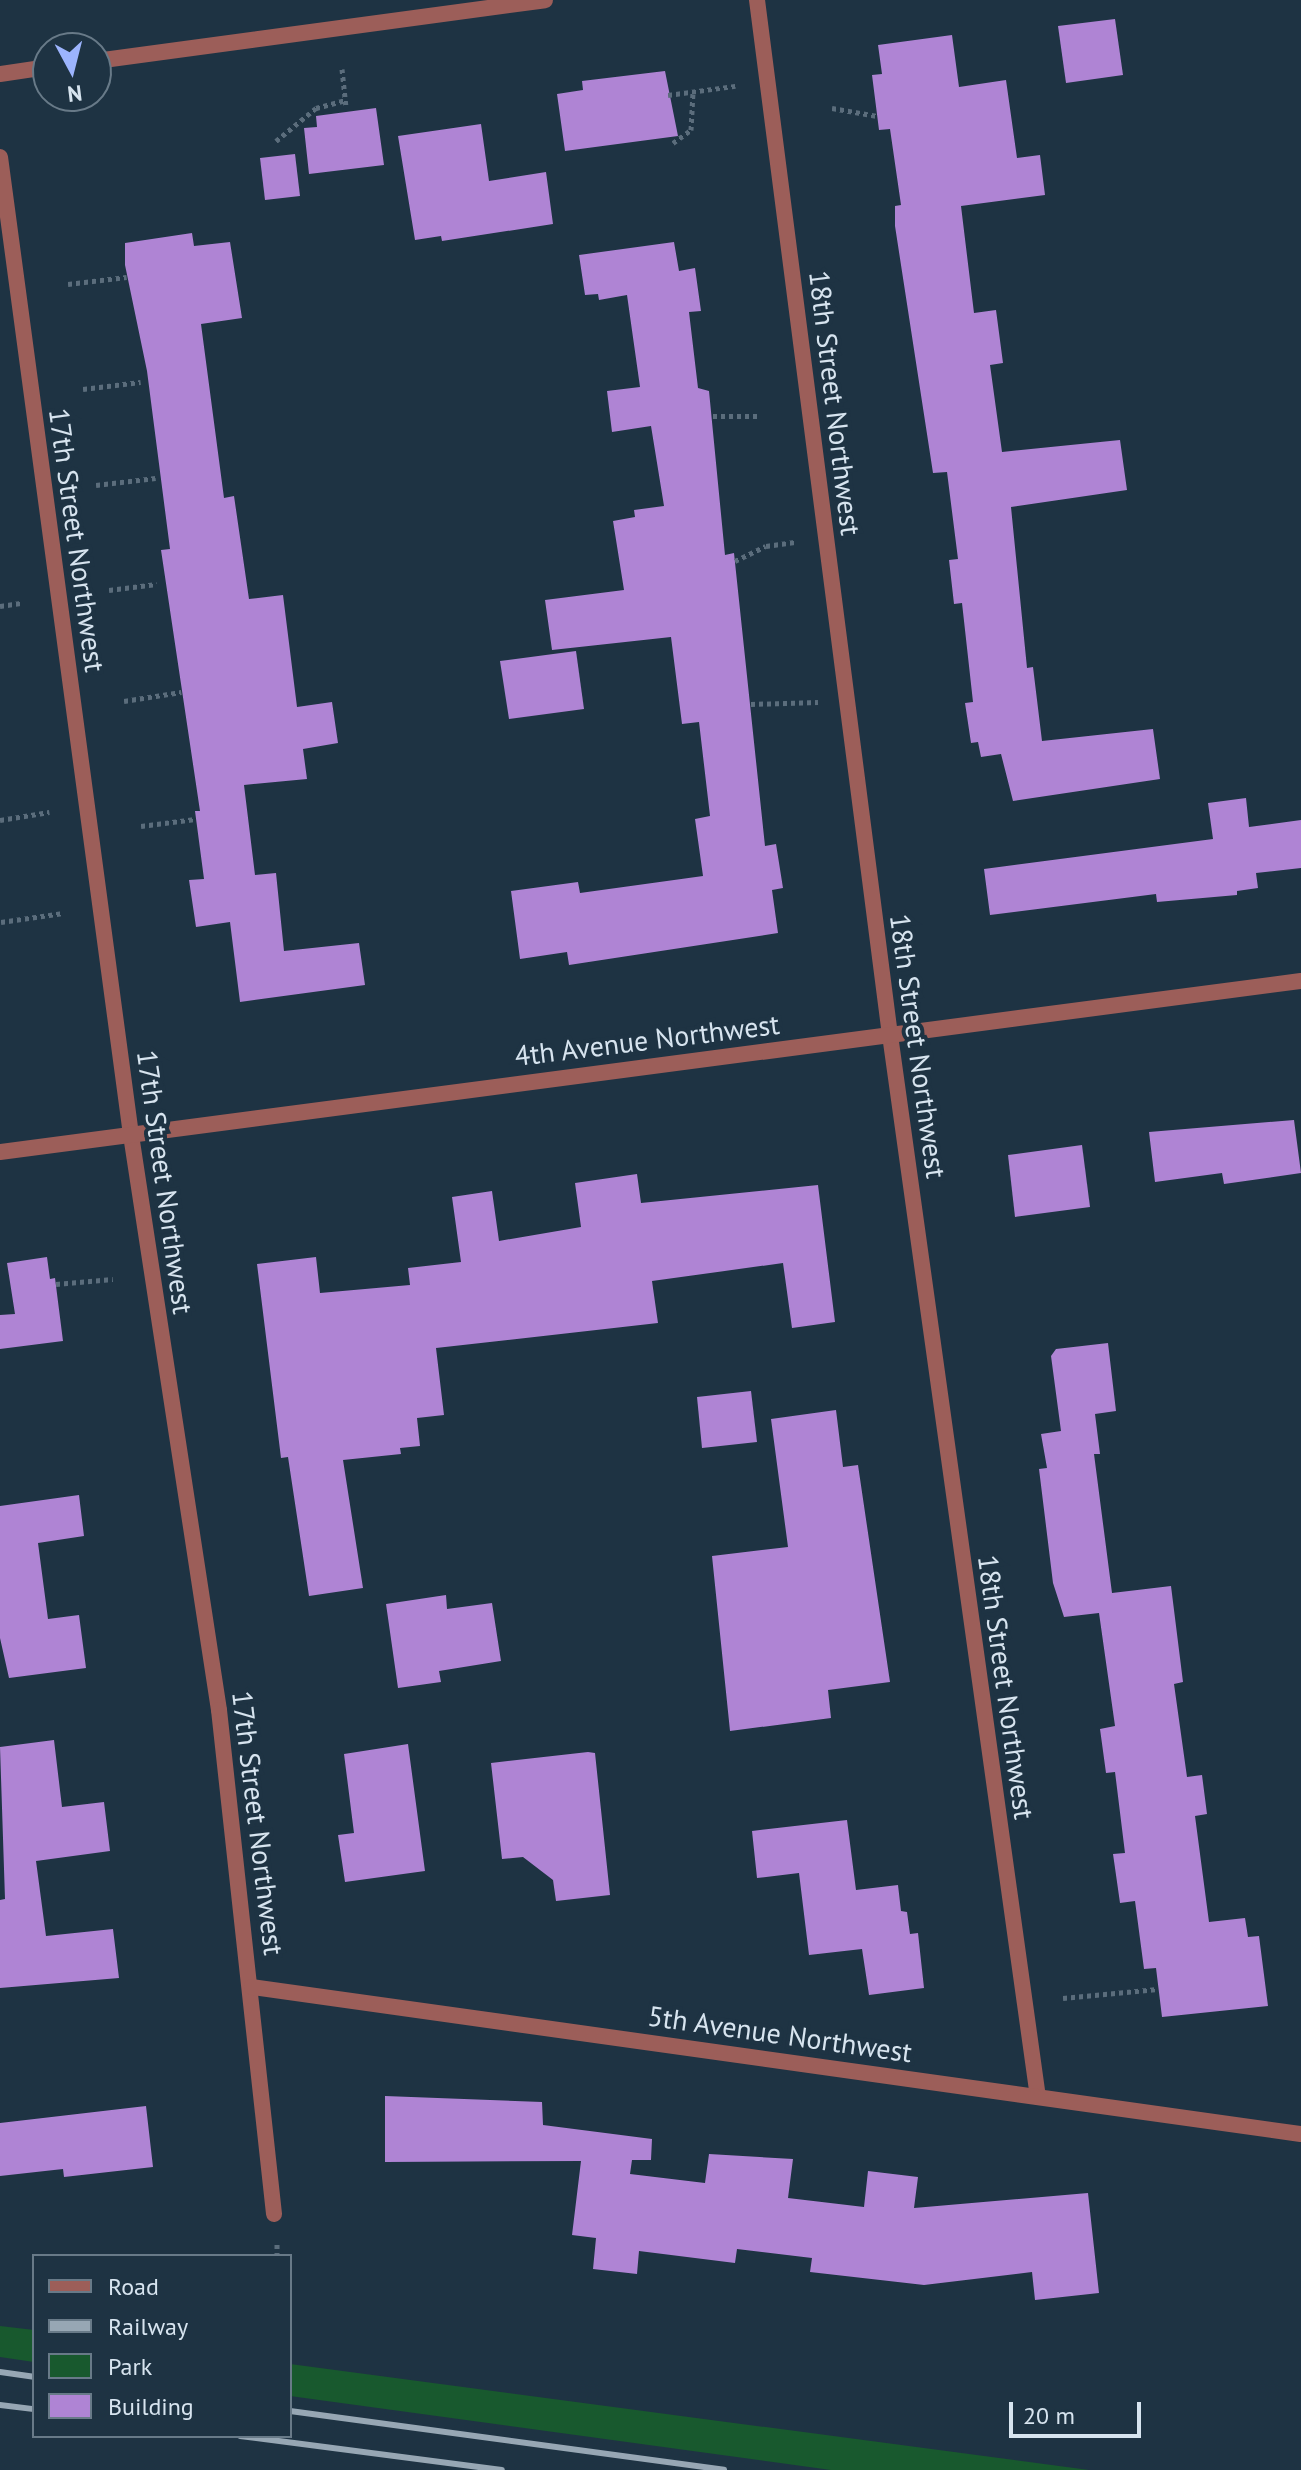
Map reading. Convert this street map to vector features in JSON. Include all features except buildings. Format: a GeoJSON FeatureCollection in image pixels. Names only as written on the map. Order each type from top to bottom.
{"type":"FeatureCollection","features":[{"type":"Feature","properties":{"kind":"street"},"geometry":{"type":"LineString","coordinates":[[112,59],[545,0]]}},
{"type":"Feature","properties":{"kind":"street","name":"18th Street Northwest"},"geometry":{"type":"LineString","coordinates":[[757,0],[890,1035],[1038,2097]]}},
{"type":"Feature","properties":{"kind":"street"},"geometry":{"type":"LineString","coordinates":[[0,74],[32,69]]}},
{"type":"Feature","properties":{"kind":"street","name":"17th Street Northwest"},"geometry":{"type":"LineString","coordinates":[[0,157],[131,1135],[219,1710],[252,1987],[274,2214]]}},
{"type":"Feature","properties":{"kind":"street","name":"4th Avenue Northwest"},"geometry":{"type":"LineString","coordinates":[[0,1152],[1301,981]]}},
{"type":"Feature","properties":{"kind":"street","name":"5th Avenue Northwest"},"geometry":{"type":"LineString","coordinates":[[252,1987],[1301,2134]]}},
{"type":"Feature","properties":{"kind":"path"},"geometry":{"type":"LineString","coordinates":[[276,141],[316,108],[346,102],[342,69]]}},
{"type":"Feature","properties":{"kind":"path"},"geometry":{"type":"LineString","coordinates":[[668,95],[735,86]]}},
{"type":"Feature","properties":{"kind":"path"},"geometry":{"type":"LineString","coordinates":[[673,143],[691,130],[693,92]]}},
{"type":"Feature","properties":{"kind":"path"},"geometry":{"type":"LineString","coordinates":[[832,108],[877,116]]}},
{"type":"Feature","properties":{"kind":"path"},"geometry":{"type":"LineString","coordinates":[[68,284],[127,277]]}},
{"type":"Feature","properties":{"kind":"path"},"geometry":{"type":"LineString","coordinates":[[83,389],[141,382]]}},
{"type":"Feature","properties":{"kind":"path"},"geometry":{"type":"LineString","coordinates":[[713,416],[757,416]]}},
{"type":"Feature","properties":{"kind":"path"},"geometry":{"type":"LineString","coordinates":[[96,485],[156,478]]}},
{"type":"Feature","properties":{"kind":"path"},"geometry":{"type":"LineString","coordinates":[[735,561],[766,546],[800,541]]}},
{"type":"Feature","properties":{"kind":"path"},"geometry":{"type":"LineString","coordinates":[[109,590],[157,584]]}},
{"type":"Feature","properties":{"kind":"path"},"geometry":{"type":"LineString","coordinates":[[0,606],[21,603]]}},
{"type":"Feature","properties":{"kind":"path"},"geometry":{"type":"LineString","coordinates":[[124,701],[181,692]]}},
{"type":"Feature","properties":{"kind":"path"},"geometry":{"type":"LineString","coordinates":[[751,704],[819,702]]}},
{"type":"Feature","properties":{"kind":"path"},"geometry":{"type":"LineString","coordinates":[[0,820],[49,812]]}},
{"type":"Feature","properties":{"kind":"path"},"geometry":{"type":"LineString","coordinates":[[141,826],[196,819]]}},
{"type":"Feature","properties":{"kind":"path"},"geometry":{"type":"LineString","coordinates":[[1,922],[63,913]]}},
{"type":"Feature","properties":{"kind":"path"},"geometry":{"type":"LineString","coordinates":[[56,1284],[113,1279]]}},
{"type":"Feature","properties":{"kind":"path"},"geometry":{"type":"LineString","coordinates":[[1063,1998],[1158,1989]]}},
{"type":"Feature","properties":{"kind":"green space"},"geometry":{"type":"Polygon","coordinates":[[[0,2326],[32,2330],[32,2362],[0,2357],[0,2326]]]}},
{"type":"Feature","properties":{"kind":"green space"},"geometry":{"type":"Polygon","coordinates":[[[292,2364],[1089,2470],[831,2470],[292,2396],[292,2364]]]}},
{"type":"Feature","properties":{"kind":"railway"},"geometry":{"type":"LineString","coordinates":[[0,2372],[32,2377]]}},
{"type":"Feature","properties":{"kind":"railway"},"geometry":{"type":"LineString","coordinates":[[0,2405],[32,2409]]}},
{"type":"Feature","properties":{"kind":"railway"},"geometry":{"type":"LineString","coordinates":[[292,2411],[724,2470]]}},
{"type":"Feature","properties":{"kind":"railway"},"geometry":{"type":"LineString","coordinates":[[255,2438],[502,2470]]}}]}
